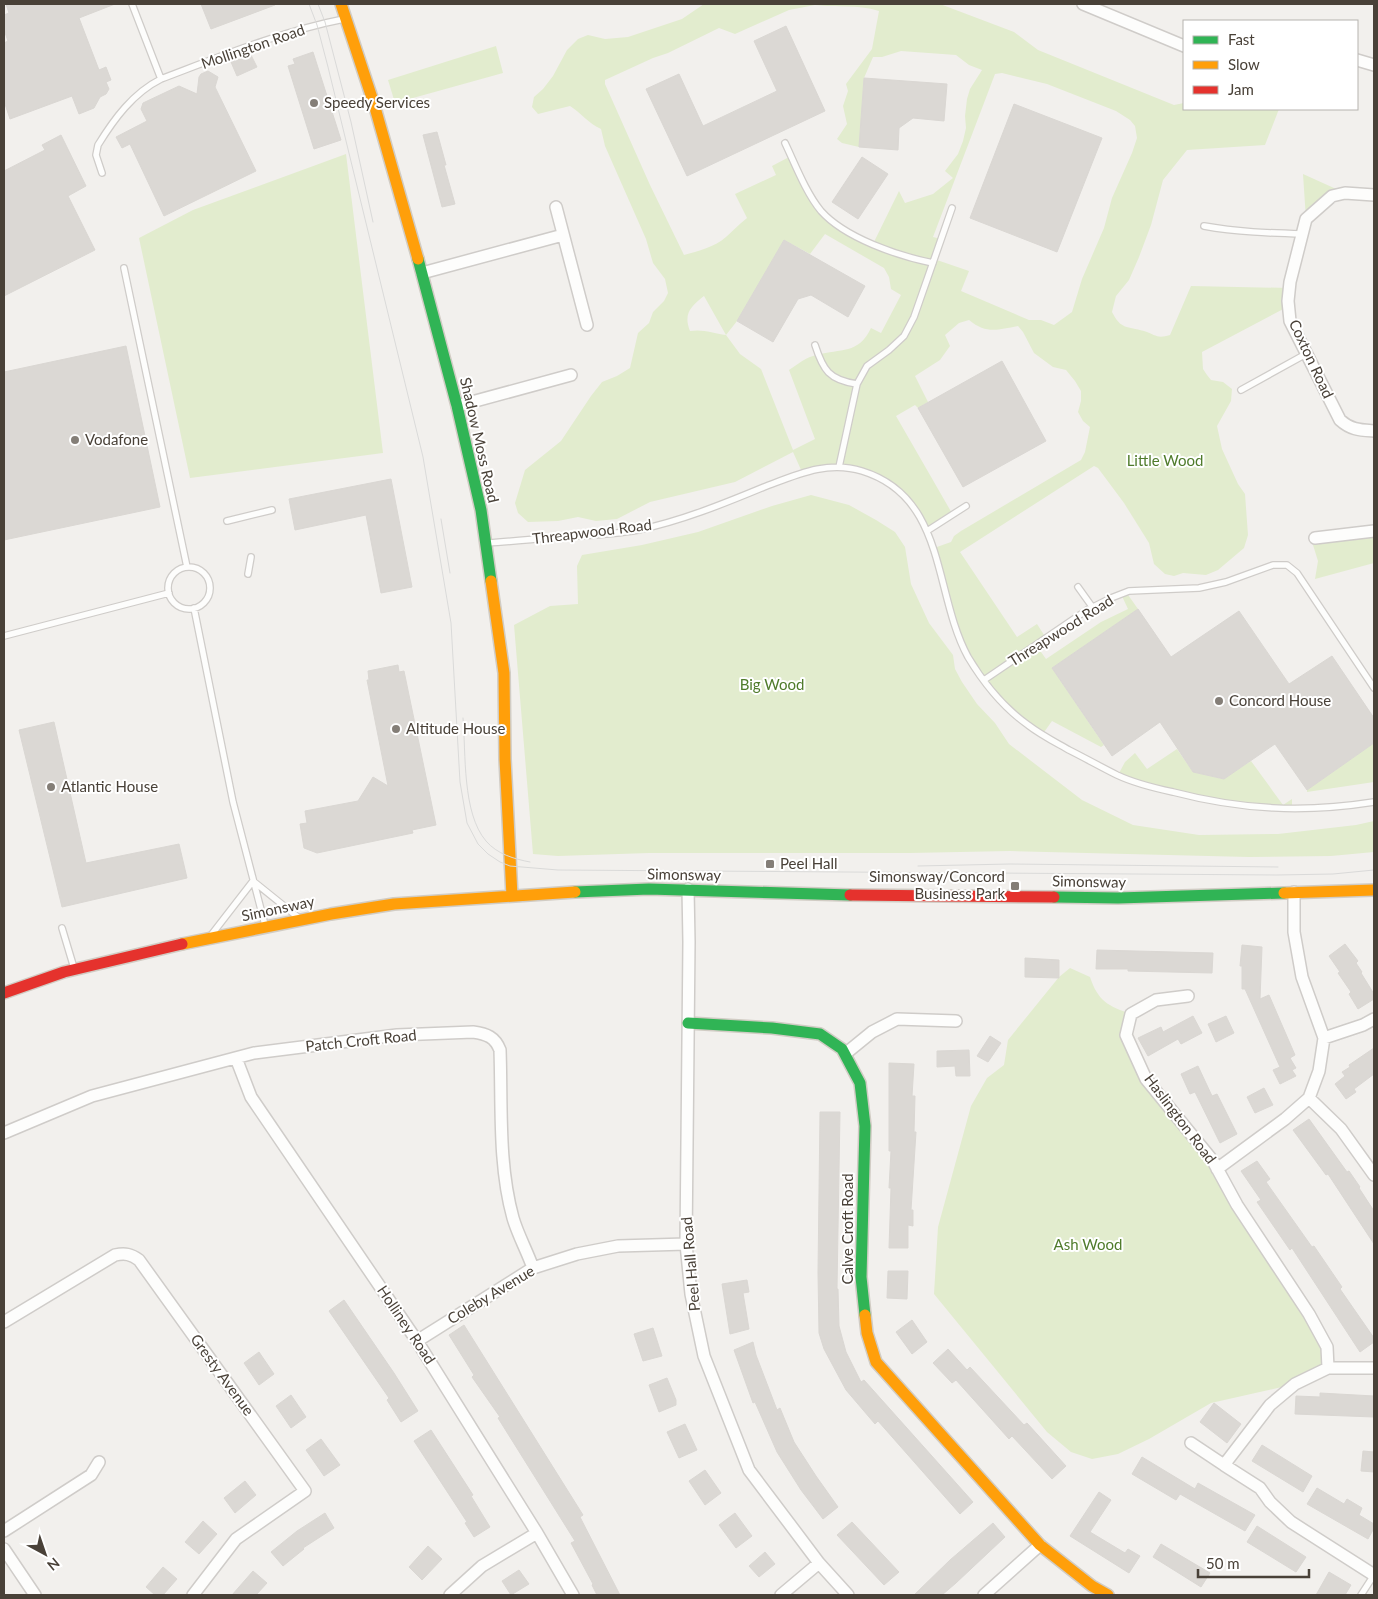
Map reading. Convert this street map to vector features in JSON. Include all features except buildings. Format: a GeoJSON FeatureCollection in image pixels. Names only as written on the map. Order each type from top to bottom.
{"type":"FeatureCollection","features":[{"type":"Feature","properties":{"kind":"street","name":"Shadow Moss Road"},"geometry":{"type":"LineString","coordinates":[[341,4],[374,104],[422,273],[457,406],[481,510],[504,673],[505,759],[512,896]]}},
{"type":"Feature","properties":{"kind":"street"},"geometry":{"type":"LineString","coordinates":[[1084,4],[1183,46]]}},
{"type":"Feature","properties":{"kind":"street"},"geometry":{"type":"LineString","coordinates":[[1358,60],[1374,65]]}},
{"type":"Feature","properties":{"kind":"street","name":"Coxton Road"},"geometry":{"type":"LineString","coordinates":[[1374,195],[1345,192],[1332,196],[1306,219],[1290,282],[1288,301],[1290,321],[1340,420],[1346,426],[1356,430],[1374,430]]}},
{"type":"Feature","properties":{"kind":"street"},"geometry":{"type":"LineString","coordinates":[[556,207],[588,325]]}},
{"type":"Feature","properties":{"kind":"street"},"geometry":{"type":"LineString","coordinates":[[422,273],[563,235]]}},
{"type":"Feature","properties":{"kind":"street"},"geometry":{"type":"LineString","coordinates":[[457,406],[571,375]]}},
{"type":"Feature","properties":{"kind":"street"},"geometry":{"type":"LineString","coordinates":[[1315,538],[1374,532]]}},
{"type":"Feature","properties":{"kind":"street","name":"Simonsway"},"geometry":{"type":"LineString","coordinates":[[4,993],[74,970],[208,939],[394,904],[639,889],[896,896],[1118,898],[1374,890]]}},
{"type":"Feature","properties":{"kind":"street","name":"Peel Hall Road"},"geometry":{"type":"LineString","coordinates":[[688,889],[686,1244],[690,1294],[704,1356],[749,1470],[819,1563],[848,1595]]}},
{"type":"Feature","properties":{"kind":"street","name":"Haslington Road"},"geometry":{"type":"LineString","coordinates":[[1217,1169],[1285,1119],[1308,1098],[1319,1071],[1324,1038],[1302,977],[1294,932],[1294,892]]}},
{"type":"Feature","properties":{"kind":"street","name":"Haslington Road"},"geometry":{"type":"LineString","coordinates":[[1188,996],[1156,1000],[1131,1014],[1126,1035],[1146,1079],[1213,1160],[1237,1205],[1318,1330],[1327,1347],[1328,1368]]}},
{"type":"Feature","properties":{"kind":"street"},"geometry":{"type":"LineString","coordinates":[[1324,1038],[1363,1025],[1374,1018]]}},
{"type":"Feature","properties":{"kind":"street"},"geometry":{"type":"LineString","coordinates":[[845,1054],[872,1032],[898,1019],[956,1021]]}},
{"type":"Feature","properties":{"kind":"street","name":"Calve Croft Road"},"geometry":{"type":"LineString","coordinates":[[688,1023],[772,1028],[820,1034],[842,1049],[860,1083],[865,1126],[861,1277],[867,1333],[876,1362],[1040,1545],[1092,1586],[1108,1595]]}},
{"type":"Feature","properties":{"kind":"street","name":"Patch Croft Road"},"geometry":{"type":"LineString","coordinates":[[4,1133],[92,1096],[254,1054],[396,1035],[473,1032],[485,1034],[492,1037],[500,1050],[502,1138],[507,1191],[514,1219],[533,1268]]}},
{"type":"Feature","properties":{"kind":"street","name":"Holliney Road"},"geometry":{"type":"LineString","coordinates":[[236,1058],[251,1097],[417,1341],[537,1533],[573,1595]]}},
{"type":"Feature","properties":{"kind":"street"},"geometry":{"type":"LineString","coordinates":[[1308,1098],[1341,1129],[1374,1174]]}},
{"type":"Feature","properties":{"kind":"street","name":"Coleby Avenue"},"geometry":{"type":"LineString","coordinates":[[417,1341],[533,1268],[577,1254],[618,1246],[686,1244]]}},
{"type":"Feature","properties":{"kind":"street","name":"Gresty Avenue"},"geometry":{"type":"LineString","coordinates":[[4,1322],[115,1255],[132,1255],[139,1260],[305,1491],[236,1539],[193,1595]]}},
{"type":"Feature","properties":{"kind":"street"},"geometry":{"type":"LineString","coordinates":[[1224,1465],[1270,1405],[1295,1384],[1328,1368],[1374,1368]]}},
{"type":"Feature","properties":{"kind":"street"},"geometry":{"type":"LineString","coordinates":[[1191,1443],[1260,1488],[1270,1502],[1291,1522],[1374,1574]]}},
{"type":"Feature","properties":{"kind":"street"},"geometry":{"type":"LineString","coordinates":[[4,1531],[91,1475],[99,1462]]}},
{"type":"Feature","properties":{"kind":"street"},"geometry":{"type":"LineString","coordinates":[[450,1595],[482,1566],[537,1533]]}},
{"type":"Feature","properties":{"kind":"street"},"geometry":{"type":"LineString","coordinates":[[984,1595],[1040,1545]]}},
{"type":"Feature","properties":{"kind":"street"},"geometry":{"type":"LineString","coordinates":[[4,1549],[35,1595]]}},
{"type":"Feature","properties":{"kind":"street"},"geometry":{"type":"LineString","coordinates":[[781,1595],[819,1563]]}},
{"type":"Feature","properties":{"kind":"lane"},"geometry":{"type":"LineString","coordinates":[[132,4],[161,79]]}},
{"type":"Feature","properties":{"kind":"lane","name":"Mollington Road"},"geometry":{"type":"LineString","coordinates":[[102,173],[96,155],[98,145],[135,95],[149,85],[253,45],[325,22],[346,18]]}},
{"type":"Feature","properties":{"kind":"lane"},"geometry":{"type":"LineString","coordinates":[[785,143],[814,202],[834,222],[873,244],[916,260],[932,263]]}},
{"type":"Feature","properties":{"kind":"lane"},"geometry":{"type":"LineString","coordinates":[[839,467],[857,384],[867,366],[904,336],[914,318],[952,208]]}},
{"type":"Feature","properties":{"kind":"lane"},"geometry":{"type":"LineString","coordinates":[[1204,226],[1260,233],[1303,234]]}},
{"type":"Feature","properties":{"kind":"lane"},"geometry":{"type":"LineString","coordinates":[[124,268],[187,567]]}},
{"type":"Feature","properties":{"kind":"lane"},"geometry":{"type":"LineString","coordinates":[[815,345],[821,364],[829,374],[837,380],[857,384]]}},
{"type":"Feature","properties":{"kind":"lane"},"geometry":{"type":"LineString","coordinates":[[1241,390],[1306,354]]}},
{"type":"Feature","properties":{"kind":"lane","name":"Threapwood Road"},"geometry":{"type":"LineString","coordinates":[[485,543],[637,530],[712,508],[816,468],[839,467],[859,469],[875,475],[891,485],[916,509],[934,548],[945,590],[967,655],[984,680],[1028,726],[1118,776],[1203,800],[1253,807],[1297,810],[1342,807],[1374,802]]}},
{"type":"Feature","properties":{"kind":"lane"},"geometry":{"type":"LineString","coordinates":[[927,531],[966,506]]}},
{"type":"Feature","properties":{"kind":"lane"},"geometry":{"type":"LineString","coordinates":[[227,521],[272,510]]}},
{"type":"Feature","properties":{"kind":"lane"},"geometry":{"type":"LineString","coordinates":[[248,574],[251,557]]}},
{"type":"Feature","properties":{"kind":"lane","name":"Threapwood Road"},"geometry":{"type":"LineString","coordinates":[[984,680],[1093,608],[1129,591],[1200,588],[1226,582],[1274,565],[1287,565],[1297,573],[1374,688]]}},
{"type":"Feature","properties":{"kind":"lane"},"geometry":{"type":"LineString","coordinates":[[187,567],[196,568],[202,571],[209,582],[208,595],[204,601],[194,608],[176,605],[169,593],[168,581],[176,570],[187,567]]}},
{"type":"Feature","properties":{"kind":"lane"},"geometry":{"type":"LineString","coordinates":[[1078,587],[1093,608]]}},
{"type":"Feature","properties":{"kind":"lane"},"geometry":{"type":"LineString","coordinates":[[4,636],[169,593]]}},
{"type":"Feature","properties":{"kind":"lane"},"geometry":{"type":"LineString","coordinates":[[194,608],[233,802],[266,927]]}},
{"type":"Feature","properties":{"kind":"lane"},"geometry":{"type":"LineString","coordinates":[[253,881],[301,920]]}},
{"type":"Feature","properties":{"kind":"lane"},"geometry":{"type":"LineString","coordinates":[[208,939],[253,881]]}},
{"type":"Feature","properties":{"kind":"lane"},"geometry":{"type":"LineString","coordinates":[[62,928],[74,970]]}},
{"type":"Feature","properties":{"kind":"lane"},"geometry":{"type":"LineString","coordinates":[[1361,1595],[1374,1574]]}},
{"type":"Feature","properties":{"kind":"green space","name":"Little Wood"},"geometry":{"type":"Polygon","coordinates":[[[704,4],[940,4],[1014,32],[1038,50],[1174,105],[1183,103],[1183,110],[1279,110],[1265,145],[1187,150],[1163,180],[1151,225],[1139,257],[1129,280],[1116,296],[1112,312],[1122,325],[1162,337],[1170,335],[1191,286],[1290,288],[1289,306],[1202,352],[1203,369],[1211,380],[1223,382],[1232,389],[1231,401],[1217,426],[1222,449],[1238,484],[1245,494],[1248,535],[1244,548],[1218,570],[1206,575],[1183,573],[1174,576],[1165,574],[1154,564],[1149,543],[1124,503],[1098,468],[1094,466],[960,552],[1017,637],[1037,624],[1046,638],[1036,645],[1046,659],[1101,622],[1128,609],[1121,594],[1126,592],[1138,609],[1052,668],[1104,745],[1101,747],[1052,721],[1042,735],[992,691],[961,641],[934,548],[951,542],[954,536],[961,531],[1081,460],[1085,452],[1090,427],[1083,421],[1078,412],[1081,391],[1066,370],[1053,367],[1034,353],[1018,326],[992,330],[981,327],[969,320],[959,323],[945,335],[950,346],[940,360],[915,376],[928,402],[918,408],[915,405],[896,416],[953,515],[927,531],[915,508],[875,475],[839,467],[802,472],[793,452],[735,482],[650,502],[617,519],[596,521],[578,517],[558,521],[528,522],[518,513],[515,503],[525,470],[561,441],[602,382],[630,368],[638,333],[649,323],[653,312],[664,301],[668,293],[665,279],[653,263],[646,239],[605,146],[601,129],[570,106],[538,114],[532,107],[534,97],[553,76],[567,50],[578,39],[588,35],[605,39],[628,37],[682,19],[704,4]],[[815,5],[789,10],[735,34],[719,28],[668,53],[605,80],[605,84],[650,185],[684,255],[717,243],[747,218],[735,194],[776,175],[772,166],[791,156],[815,202],[834,222],[873,244],[899,191],[905,203],[933,194],[953,178],[945,171],[958,154],[963,141],[966,128],[967,99],[970,89],[982,70],[969,65],[956,55],[901,51],[882,57],[873,57],[864,78],[859,147],[842,143],[837,139],[847,124],[843,106],[848,91],[846,84],[872,49],[879,11],[815,5]],[[1002,73],[995,74],[933,237],[941,239],[934,259],[969,271],[961,291],[1029,320],[1041,320],[1054,325],[1072,312],[1082,279],[1104,228],[1112,198],[1132,153],[1137,138],[1135,126],[1130,120],[1116,111],[1047,84],[1002,73]],[[825,234],[810,254],[784,240],[737,321],[726,335],[740,354],[761,369],[793,450],[815,439],[789,370],[813,356],[855,347],[866,337],[871,328],[881,333],[901,295],[891,289],[889,277],[884,268],[825,234]],[[704,296],[689,311],[687,320],[690,331],[704,331],[726,335],[704,296]]]}},
{"type":"Feature","properties":{"kind":"green space"},"geometry":{"type":"Polygon","coordinates":[[[496,46],[503,73],[395,103],[388,80],[496,46]]]}},
{"type":"Feature","properties":{"kind":"green space"},"geometry":{"type":"Polygon","coordinates":[[[346,154],[383,453],[190,478],[139,238],[193,210],[346,154]]]}},
{"type":"Feature","properties":{"kind":"green space"},"geometry":{"type":"Polygon","coordinates":[[[1303,174],[1345,193],[1306,219],[1303,174]]]}},
{"type":"Feature","properties":{"kind":"green space","name":"Big Wood"},"geometry":{"type":"Polygon","coordinates":[[[811,495],[849,505],[895,532],[905,547],[911,584],[929,623],[953,655],[955,669],[977,704],[995,723],[1009,744],[1082,800],[1133,825],[1199,835],[1278,834],[1356,825],[1374,821],[1374,852],[1331,856],[1249,857],[1010,851],[649,853],[558,856],[533,854],[514,625],[550,606],[578,604],[577,566],[582,555],[642,545],[698,532],[772,506],[811,495]]]}},
{"type":"Feature","properties":{"kind":"green space"},"geometry":{"type":"Polygon","coordinates":[[[1374,531],[1374,563],[1315,579],[1318,561],[1313,545],[1315,538],[1374,531]]]}},
{"type":"Feature","properties":{"kind":"green space"},"geometry":{"type":"Polygon","coordinates":[[[1374,743],[1374,782],[1307,792],[1307,790],[1374,743]]]}},
{"type":"Feature","properties":{"kind":"green space"},"geometry":{"type":"Polygon","coordinates":[[[1177,749],[1193,772],[1223,779],[1251,761],[1283,805],[1292,799],[1292,810],[1227,804],[1118,775],[1125,762],[1135,753],[1147,769],[1177,749]]]}},
{"type":"Feature","properties":{"kind":"green space","name":"Ash Wood"},"geometry":{"type":"Polygon","coordinates":[[[1070,968],[1090,977],[1100,997],[1110,1005],[1131,1014],[1126,1035],[1146,1079],[1199,1144],[1327,1347],[1328,1368],[1295,1384],[1211,1403],[1149,1439],[1118,1454],[1092,1459],[1071,1452],[1047,1432],[934,1294],[938,1227],[971,1106],[987,1078],[1004,1065],[1008,1040],[1059,977],[1070,968]]]}},
{"type":"Feature","properties":{"kind":"tram line"},"geometry":{"type":"LineString","coordinates":[[309,4],[317,25],[328,67],[423,457],[451,623],[460,782],[467,823],[478,844],[488,854],[510,866],[558,870],[1277,875],[1333,874],[1374,870]]}},
{"type":"Feature","properties":{"kind":"tram line"},"geometry":{"type":"LineString","coordinates":[[318,4],[325,22],[351,122],[373,222]]}},
{"type":"Feature","properties":{"kind":"tram line"},"geometry":{"type":"LineString","coordinates":[[441,519],[450,573]]}},
{"type":"Feature","properties":{"kind":"tram line"},"geometry":{"type":"LineString","coordinates":[[463,718],[469,799],[478,829],[490,846],[501,853],[530,862]]}},
{"type":"Feature","properties":{"kind":"tram line"},"geometry":{"type":"LineString","coordinates":[[918,866],[1010,864],[1278,867]]}},
{"type":"Feature","properties":{"kind":"traffic: fast"},"geometry":{"type":"LineString","coordinates":[[418,259],[457,406],[481,510],[491,581]]}},
{"type":"Feature","properties":{"kind":"traffic: fast"},"geometry":{"type":"LineString","coordinates":[[575,892],[649,889],[850,895]]}},
{"type":"Feature","properties":{"kind":"traffic: fast"},"geometry":{"type":"LineString","coordinates":[[1054,897],[1118,898],[1284,893]]}},
{"type":"Feature","properties":{"kind":"traffic: fast"},"geometry":{"type":"LineString","coordinates":[[688,1023],[772,1028],[820,1034],[842,1049],[860,1083],[865,1126],[861,1277],[865,1315]]}},
{"type":"Feature","properties":{"kind":"traffic: slow"},"geometry":{"type":"LineString","coordinates":[[341,4],[374,104],[418,259]]}},
{"type":"Feature","properties":{"kind":"traffic: slow"},"geometry":{"type":"LineString","coordinates":[[491,581],[504,673],[505,759],[512,896]]}},
{"type":"Feature","properties":{"kind":"traffic: slow"},"geometry":{"type":"LineString","coordinates":[[1284,893],[1374,890]]}},
{"type":"Feature","properties":{"kind":"traffic: slow"},"geometry":{"type":"LineString","coordinates":[[182,944],[331,914],[394,904],[575,892]]}},
{"type":"Feature","properties":{"kind":"traffic: slow"},"geometry":{"type":"LineString","coordinates":[[865,1315],[867,1333],[876,1362],[1040,1545],[1092,1586],[1108,1595]]}},
{"type":"Feature","properties":{"kind":"traffic: jam"},"geometry":{"type":"LineString","coordinates":[[850,895],[1054,897]]}},
{"type":"Feature","properties":{"kind":"traffic: jam"},"geometry":{"type":"LineString","coordinates":[[4,993],[64,972],[182,944]]}},
{"type":"Feature","properties":{"kind":"place","name":"Speedy Services"},"geometry":{"type":"Point","coordinates":[314,103]}},
{"type":"Feature","properties":{"kind":"place","name":"Vodafone"},"geometry":{"type":"Point","coordinates":[75,440]}},
{"type":"Feature","properties":{"kind":"place","name":"Concord House"},"geometry":{"type":"Point","coordinates":[1219,701]}},
{"type":"Feature","properties":{"kind":"place","name":"Altitude House"},"geometry":{"type":"Point","coordinates":[396,729]}},
{"type":"Feature","properties":{"kind":"place","name":"Atlantic House"},"geometry":{"type":"Point","coordinates":[51,787]}},
{"type":"Feature","properties":{"kind":"place","name":"Peel Hall"},"geometry":{"type":"Point","coordinates":[770,864]}},
{"type":"Feature","properties":{"kind":"place","name":"Simonsway/Concord Business Park"},"geometry":{"type":"Point","coordinates":[1015,886]}}]}
